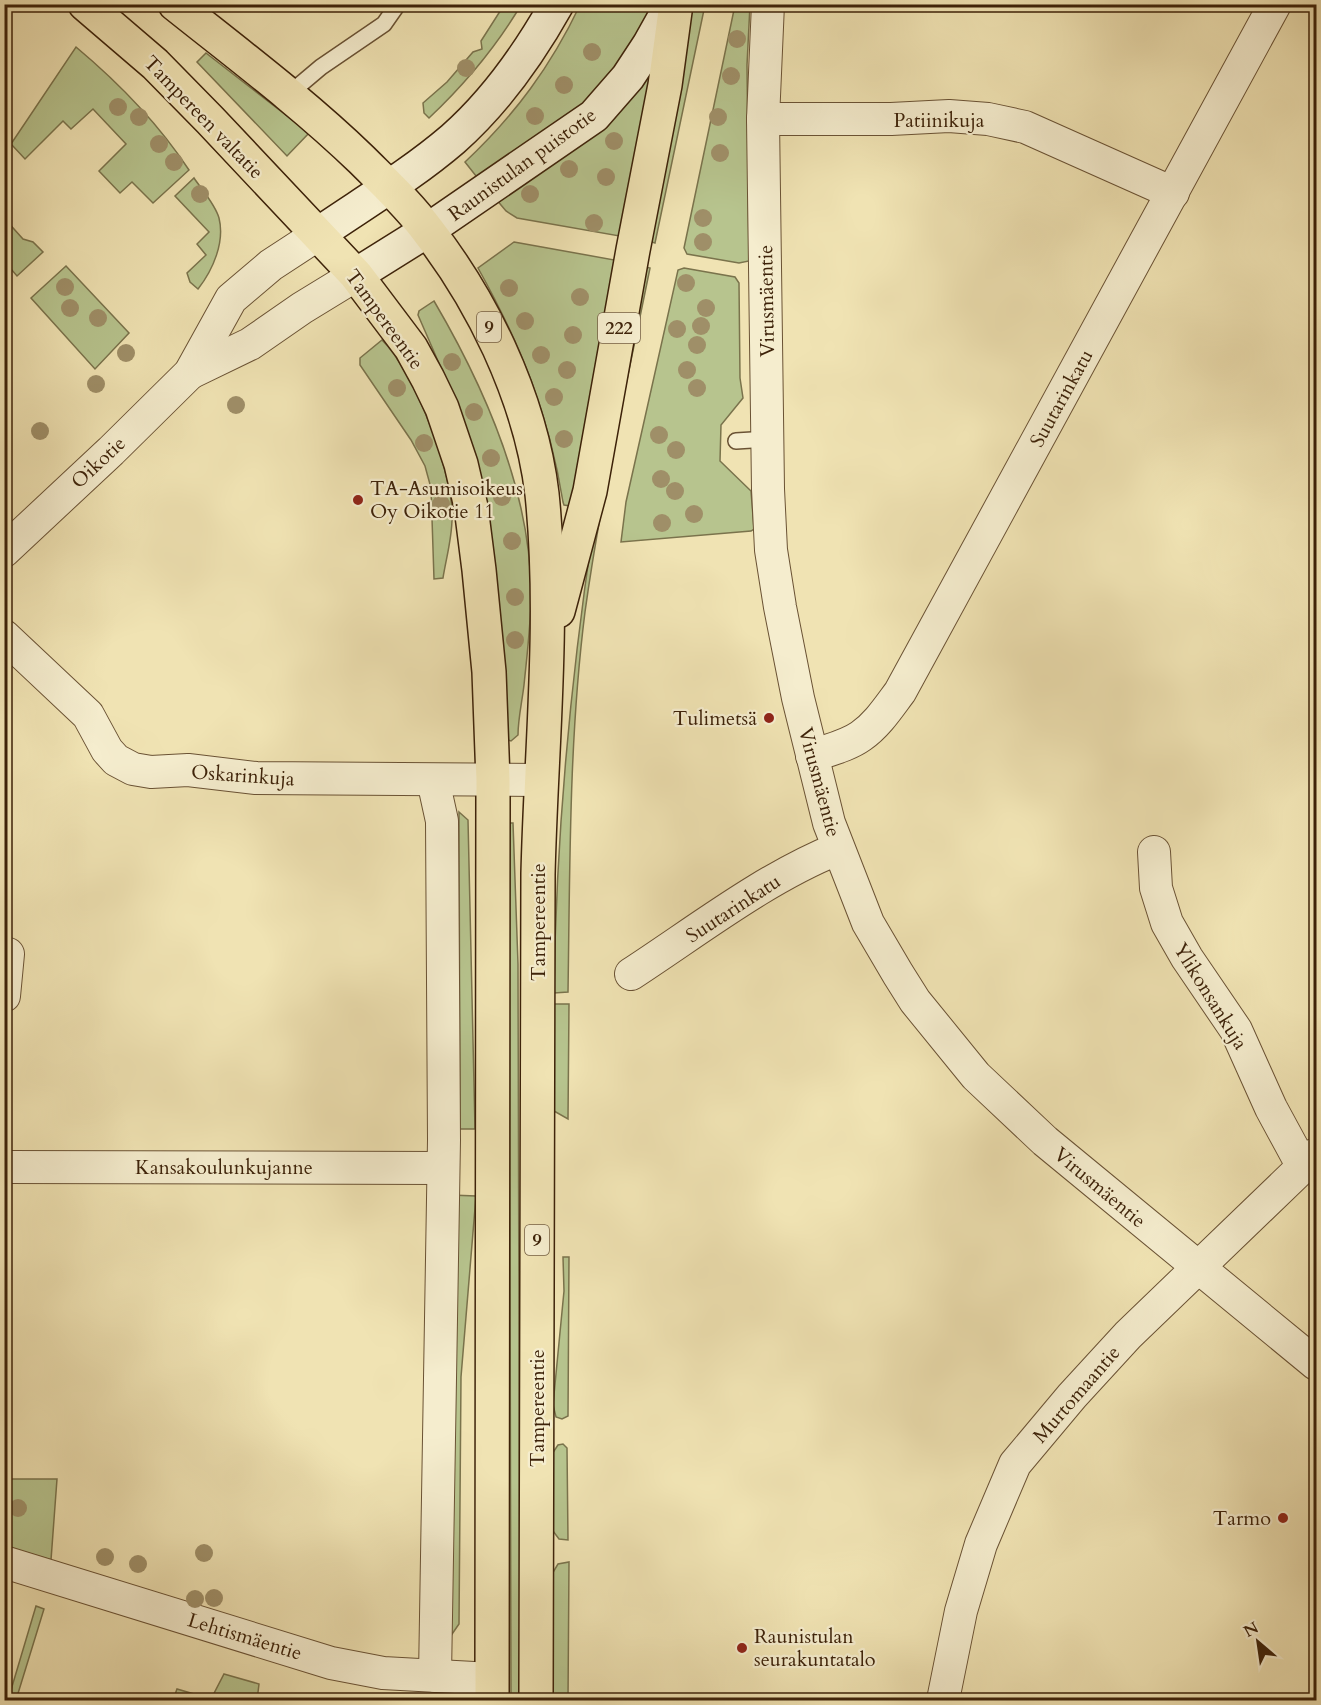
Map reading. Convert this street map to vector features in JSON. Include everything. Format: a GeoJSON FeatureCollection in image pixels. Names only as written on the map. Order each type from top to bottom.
{"type":"FeatureCollection","features":[{"type":"Feature","properties":{"kind":"highway","name":"Tampereen valtatie"},"geometry":{"type":"LineString","coordinates":[[85,4],[155,64],[317,235]]}},
{"type":"Feature","properties":{"kind":"highway","name":"9"},"geometry":{"type":"LineString","coordinates":[[175,4],[289,94],[330,129],[389,186]]}},
{"type":"Feature","properties":{"kind":"highway","name":"222"},"geometry":{"type":"LineString","coordinates":[[549,648],[590,491],[665,85],[674,4]]}},
{"type":"Feature","properties":{"kind":"highway","name":"Tampereentie"},"geometry":{"type":"LineString","coordinates":[[389,186],[428,230],[466,286],[489,326],[511,375],[529,427],[541,491],[546,549],[549,648],[540,780],[538,874],[536,1701]]}},
{"type":"Feature","properties":{"kind":"highway","name":"Tampereentie"},"geometry":{"type":"LineString","coordinates":[[317,235],[356,275],[390,319],[417,358],[442,408],[461,464],[471,507],[479,570],[489,672],[492,780],[492,1690]]}},
{"type":"Feature","properties":{"kind":"main road"},"geometry":{"type":"LineString","coordinates":[[317,235],[453,139],[488,104],[516,68],[557,4]]}},
{"type":"Feature","properties":{"kind":"main road","name":"Raunistulan puistotie"},"geometry":{"type":"LineString","coordinates":[[356,275],[428,230],[594,116],[628,77],[674,4]]}},
{"type":"Feature","properties":{"kind":"street","name":"Virusmäentie"},"geometry":{"type":"LineString","coordinates":[[768,4],[763,119],[771,550],[794,679],[837,849],[868,922],[897,974],[915,1001],[976,1076],[1045,1141],[1317,1364]]}},
{"type":"Feature","properties":{"kind":"street","name":"Suutarinkatu"},"geometry":{"type":"LineString","coordinates":[[812,756],[861,736],[881,718],[900,692],[1275,4]]}},
{"type":"Feature","properties":{"kind":"street","name":"Patiinikuja"},"geometry":{"type":"LineString","coordinates":[[763,119],[891,119],[950,116],[988,118],[1024,127],[1173,193]]}},
{"type":"Feature","properties":{"kind":"street","name":"Oikotie"},"geometry":{"type":"LineString","coordinates":[[4,551],[111,452],[190,373],[231,299],[271,265],[317,235]]}},
{"type":"Feature","properties":{"kind":"street","name":"Oikotie"},"geometry":{"type":"LineString","coordinates":[[190,373],[250,344],[302,308],[356,275]]}},
{"type":"Feature","properties":{"kind":"street","name":"Oskarinkuja"},"geometry":{"type":"LineString","coordinates":[[4,636],[88,715],[107,750],[116,760],[133,769],[151,772],[188,770],[256,778],[540,780]]}},
{"type":"Feature","properties":{"kind":"street"},"geometry":{"type":"LineString","coordinates":[[433,780],[442,821],[443,1168],[435,1676]]}},
{"type":"Feature","properties":{"kind":"street","name":"Suutarinkatu"},"geometry":{"type":"LineString","coordinates":[[632,974],[767,884],[810,860],[837,849]]}},
{"type":"Feature","properties":{"kind":"street","name":"Ylikonsankuja"},"geometry":{"type":"LineString","coordinates":[[1154,852],[1156,888],[1167,923],[1187,958],[1236,1030],[1271,1108],[1310,1160]]}},
{"type":"Feature","properties":{"kind":"street"},"geometry":{"type":"LineString","coordinates":[[4,996],[8,954]]}},
{"type":"Feature","properties":{"kind":"street","name":"Murtomaantie"},"geometry":{"type":"LineString","coordinates":[[943,1701],[961,1611],[981,1544],[1015,1464],[1072,1396],[1128,1335],[1310,1160]]}},
{"type":"Feature","properties":{"kind":"street","name":"Kansakoulunkujanne"},"geometry":{"type":"LineString","coordinates":[[4,1167],[443,1168]]}},
{"type":"Feature","properties":{"kind":"street","name":"Lehtismäentie"},"geometry":{"type":"LineString","coordinates":[[4,1562],[331,1663],[384,1673],[435,1676],[492,1690]]}},
{"type":"Feature","properties":{"kind":"lane"},"geometry":{"type":"LineString","coordinates":[[289,94],[321,67],[384,24],[398,4]]}},
{"type":"Feature","properties":{"kind":"lane"},"geometry":{"type":"LineString","coordinates":[[736,441],[768,439]]}},
{"type":"Feature","properties":{"kind":"green space"},"geometry":{"type":"Polygon","coordinates":[[[504,5],[521,5],[479,64],[429,118],[424,113],[423,103],[447,82],[473,52],[482,49],[481,41],[504,5]]]}},
{"type":"Feature","properties":{"kind":"green space"},"geometry":{"type":"Polygon","coordinates":[[[580,5],[654,5],[645,27],[594,98],[480,181],[465,162],[500,126],[530,89],[557,49],[580,5]]]}},
{"type":"Feature","properties":{"kind":"green space"},"geometry":{"type":"Polygon","coordinates":[[[692,5],[705,5],[655,243],[649,241],[692,5]]]}},
{"type":"Feature","properties":{"kind":"green space"},"geometry":{"type":"Polygon","coordinates":[[[735,5],[750,5],[747,65],[749,261],[739,263],[687,254],[684,248],[735,5]]]}},
{"type":"Feature","properties":{"kind":"green space"},"geometry":{"type":"Polygon","coordinates":[[[76,47],[137,104],[189,170],[153,203],[132,182],[120,193],[99,171],[126,144],[93,109],[71,129],[63,121],[25,159],[11,144],[76,47]]]}},
{"type":"Feature","properties":{"kind":"green space"},"geometry":{"type":"Polygon","coordinates":[[[206,53],[309,133],[287,156],[197,62],[206,53]]]}},
{"type":"Feature","properties":{"kind":"green space"},"geometry":{"type":"Polygon","coordinates":[[[651,72],[625,237],[517,218],[506,211],[496,199],[651,72]]]}},
{"type":"Feature","properties":{"kind":"green space"},"geometry":{"type":"Polygon","coordinates":[[[194,178],[215,208],[220,227],[216,255],[198,289],[190,282],[187,273],[206,255],[197,244],[209,232],[175,196],[194,178]]]}},
{"type":"Feature","properties":{"kind":"green space"},"geometry":{"type":"Polygon","coordinates":[[[5,219],[23,239],[33,242],[43,252],[17,276],[5,262],[5,219]]]}},
{"type":"Feature","properties":{"kind":"green space"},"geometry":{"type":"Polygon","coordinates":[[[514,242],[620,261],[582,467],[570,506],[564,505],[563,502],[550,440],[531,381],[507,325],[478,268],[514,242]]]}},
{"type":"Feature","properties":{"kind":"green space"},"geometry":{"type":"Polygon","coordinates":[[[66,266],[129,333],[95,369],[31,298],[66,266]]]}},
{"type":"Feature","properties":{"kind":"green space"},"geometry":{"type":"Polygon","coordinates":[[[641,266],[650,268],[607,482],[585,612],[573,754],[568,992],[554,993],[561,819],[577,646],[598,497],[641,266]]]}},
{"type":"Feature","properties":{"kind":"green space"},"geometry":{"type":"Polygon","coordinates":[[[684,268],[735,277],[739,283],[740,378],[743,398],[721,425],[720,461],[751,491],[754,529],[621,542],[626,502],[678,270],[684,268]]]}},
{"type":"Feature","properties":{"kind":"green space"},"geometry":{"type":"Polygon","coordinates":[[[434,301],[471,369],[487,405],[514,479],[523,517],[529,555],[530,617],[518,735],[511,741],[505,739],[489,519],[484,492],[460,415],[418,315],[419,311],[434,301]]]}},
{"type":"Feature","properties":{"kind":"green space"},"geometry":{"type":"Polygon","coordinates":[[[382,340],[407,375],[419,398],[430,424],[446,476],[452,519],[443,578],[434,579],[431,488],[425,466],[411,440],[360,365],[360,358],[382,340]]]}},
{"type":"Feature","properties":{"kind":"green space"},"geometry":{"type":"Polygon","coordinates":[[[459,812],[468,820],[475,1129],[460,1129],[459,812]]]}},
{"type":"Feature","properties":{"kind":"green space"},"geometry":{"type":"Polygon","coordinates":[[[509,823],[513,823],[518,964],[520,1700],[511,1700],[509,823]]]}},
{"type":"Feature","properties":{"kind":"green space"},"geometry":{"type":"Polygon","coordinates":[[[554,1004],[569,1004],[568,1119],[554,1111],[554,1004]]]}},
{"type":"Feature","properties":{"kind":"green space"},"geometry":{"type":"Polygon","coordinates":[[[450,1195],[476,1196],[461,1377],[459,1624],[450,1637],[450,1195]]]}},
{"type":"Feature","properties":{"kind":"green space"},"geometry":{"type":"Polygon","coordinates":[[[563,1257],[569,1257],[568,1416],[562,1419],[556,1417],[553,1405],[564,1291],[563,1257]]]}},
{"type":"Feature","properties":{"kind":"green space"},"geometry":{"type":"Polygon","coordinates":[[[563,1444],[567,1448],[568,1540],[559,1539],[553,1531],[552,1454],[558,1445],[563,1444]]]}},
{"type":"Feature","properties":{"kind":"green space"},"geometry":{"type":"Polygon","coordinates":[[[5,1479],[57,1479],[51,1560],[5,1546],[5,1479]]]}},
{"type":"Feature","properties":{"kind":"green space"},"geometry":{"type":"Polygon","coordinates":[[[569,1562],[568,1700],[553,1700],[552,1574],[558,1564],[569,1562]]]}},
{"type":"Feature","properties":{"kind":"green space"},"geometry":{"type":"Polygon","coordinates":[[[36,1606],[44,1609],[16,1700],[8,1700],[36,1606]]]}},
{"type":"Feature","properties":{"kind":"green space"},"geometry":{"type":"Polygon","coordinates":[[[224,1674],[259,1684],[257,1700],[173,1700],[177,1689],[211,1699],[224,1674]]]}},
{"type":"Feature","properties":{"kind":"place","name":"TA-Asumisoikeus Oy Oikotie 11"},"geometry":{"type":"Point","coordinates":[358,500]}},
{"type":"Feature","properties":{"kind":"place","name":"Tulimetsä"},"geometry":{"type":"Point","coordinates":[769,718]}},
{"type":"Feature","properties":{"kind":"place","name":"Tarmo"},"geometry":{"type":"Point","coordinates":[1283,1518]}},
{"type":"Feature","properties":{"kind":"place","name":"Raunistulan seurakuntatalo"},"geometry":{"type":"Point","coordinates":[742,1648]}}]}
